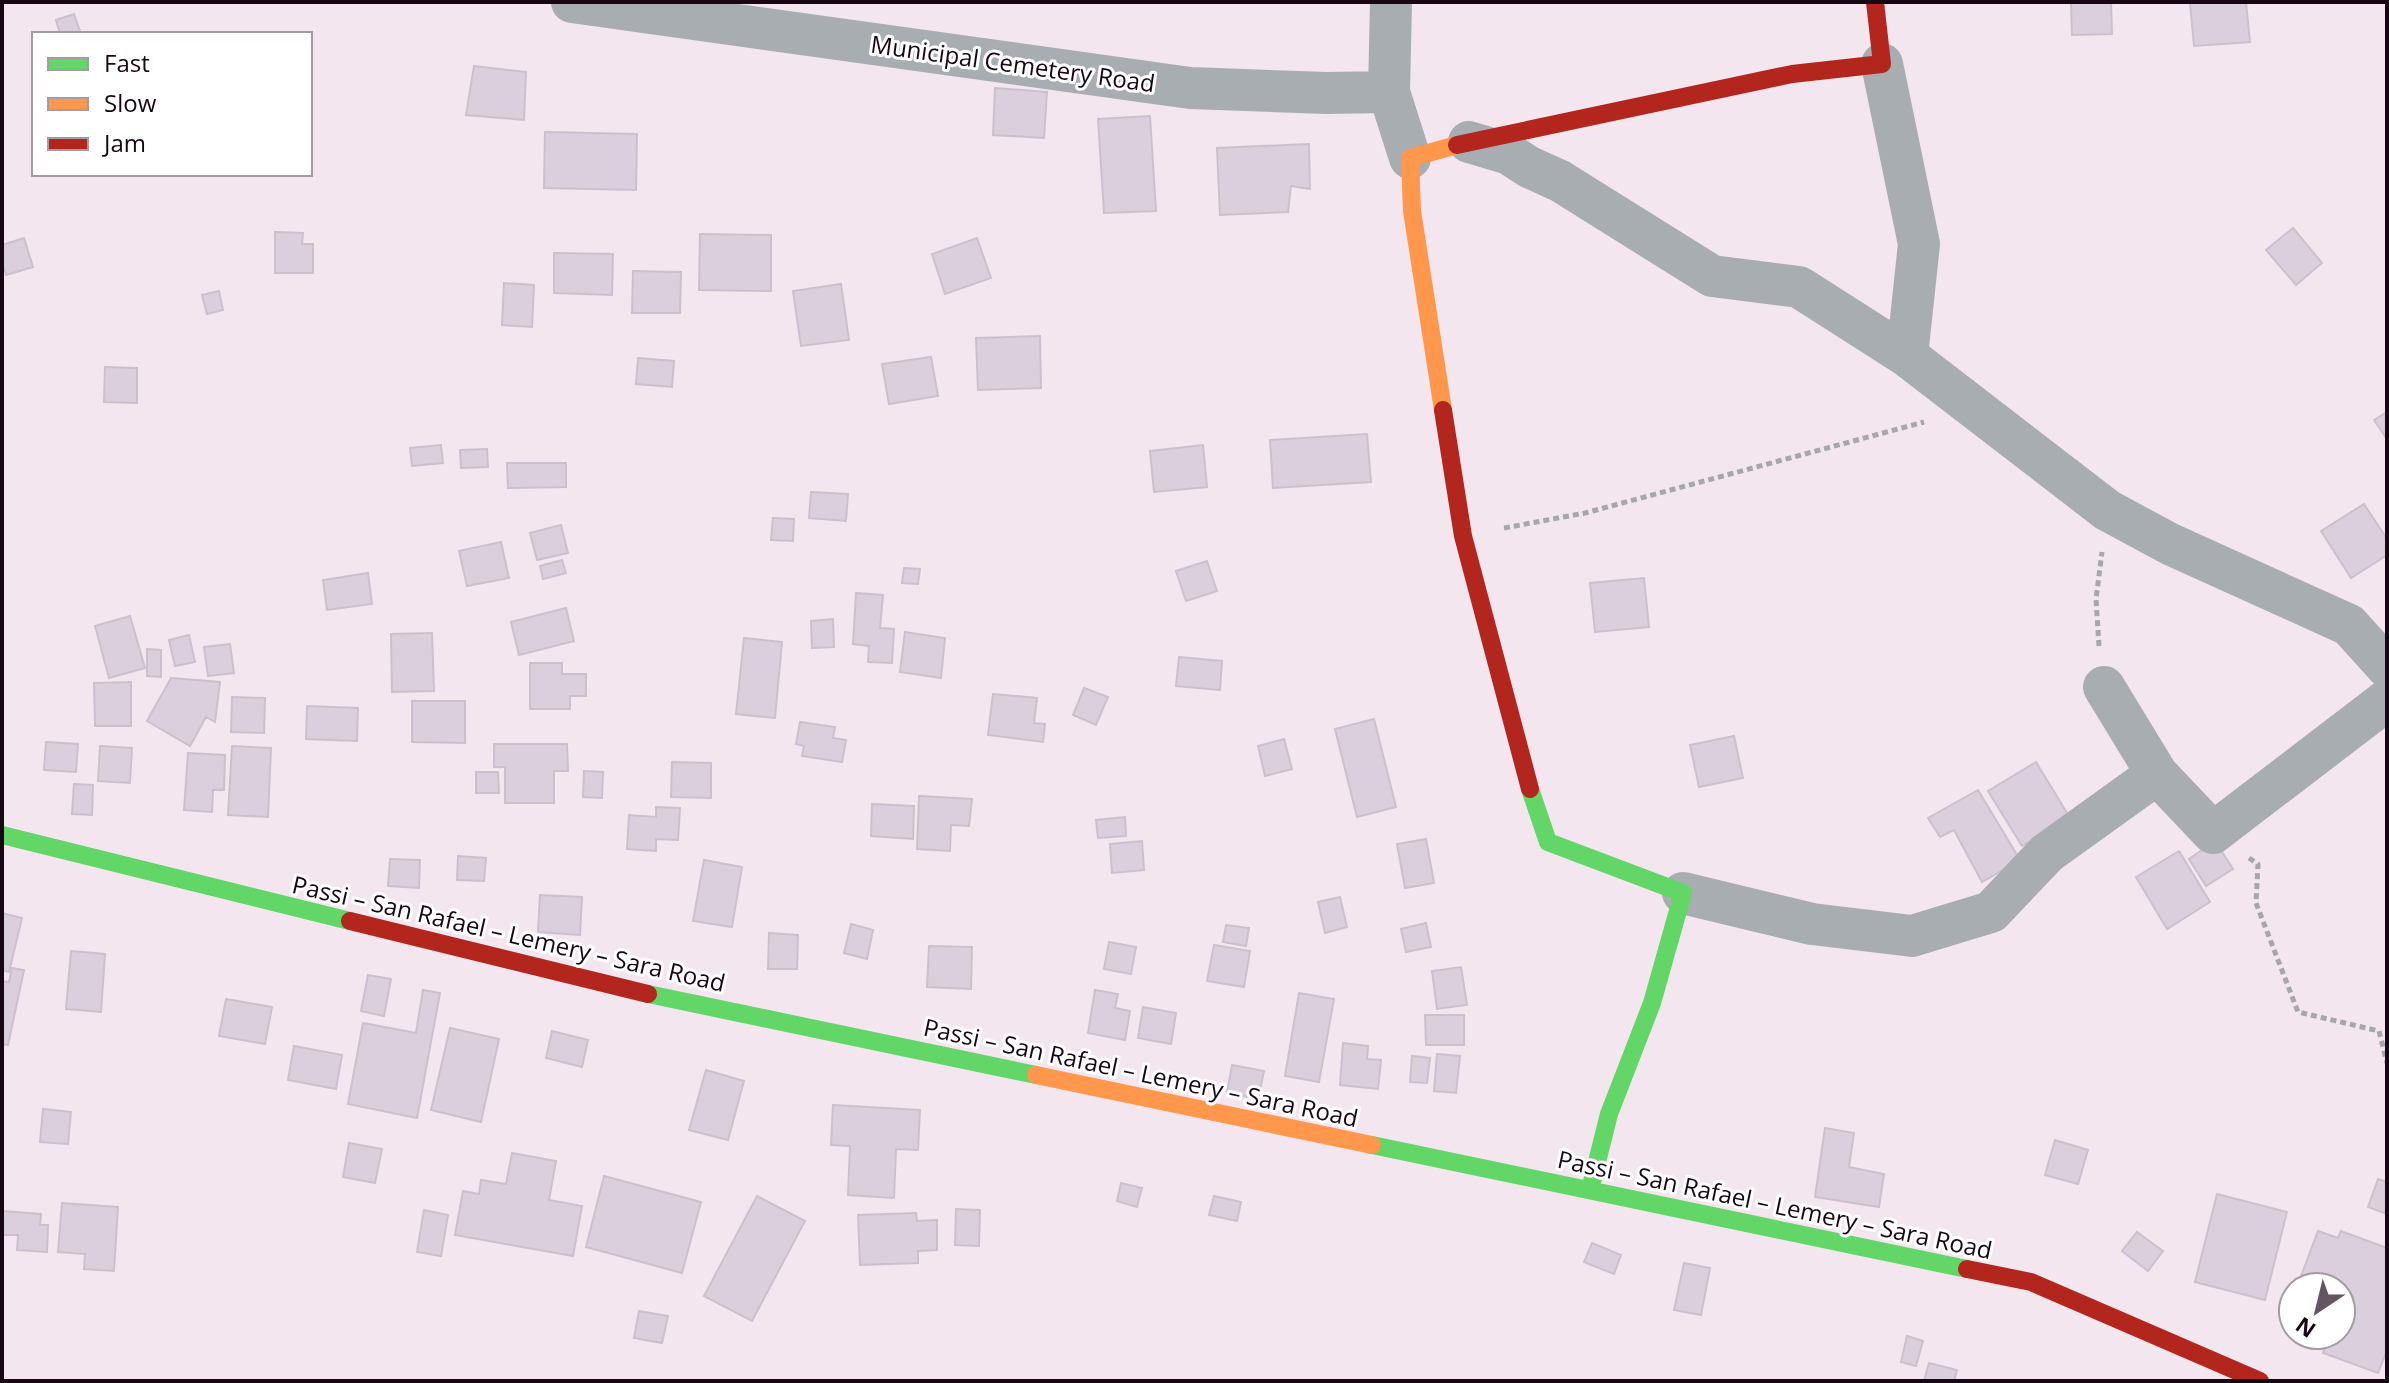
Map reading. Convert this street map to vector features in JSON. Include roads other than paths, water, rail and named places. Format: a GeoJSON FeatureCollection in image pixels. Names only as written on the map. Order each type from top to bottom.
{"type":"FeatureCollection","features":[{"type":"Feature","properties":{"kind":"main road"},"geometry":{"type":"LineString","coordinates":[[1590,1190],[1609,1114],[1652,1003],[1683,893],[1548,842],[1523,768],[1463,536],[1412,211],[1410,158],[1469,142],[1792,74],[1882,64],[1875,2]]}},
{"type":"Feature","properties":{"kind":"main road","name":"Passi – San Rafael – Lemery – Sara Road"},"geometry":{"type":"LineString","coordinates":[[2,835],[621,988],[2031,1282],[2260,1381]]}},
{"type":"Feature","properties":{"kind":"street","name":"Municipal Cemetery Road"},"geometry":{"type":"LineString","coordinates":[[572,2],[1190,88],[1389,92]]}},
{"type":"Feature","properties":{"kind":"street"},"geometry":{"type":"LineString","coordinates":[[1391,2],[1389,92],[1410,158]]}},
{"type":"Feature","properties":{"kind":"street"},"geometry":{"type":"LineString","coordinates":[[1882,64],[1919,244],[1907,356]]}},
{"type":"Feature","properties":{"kind":"street"},"geometry":{"type":"LineString","coordinates":[[1469,142],[1509,154],[1560,181],[1712,276],[1799,287],[1907,356],[2107,510],[2170,544],[2349,625],[2387,667]]}},
{"type":"Feature","properties":{"kind":"street"},"geometry":{"type":"LineString","coordinates":[[2104,687],[2157,774],[2213,833],[2387,700]]}},
{"type":"Feature","properties":{"kind":"street"},"geometry":{"type":"LineString","coordinates":[[1683,893],[1812,924],[1912,936],[1991,912],[2047,853],[2157,774]]}}]}
